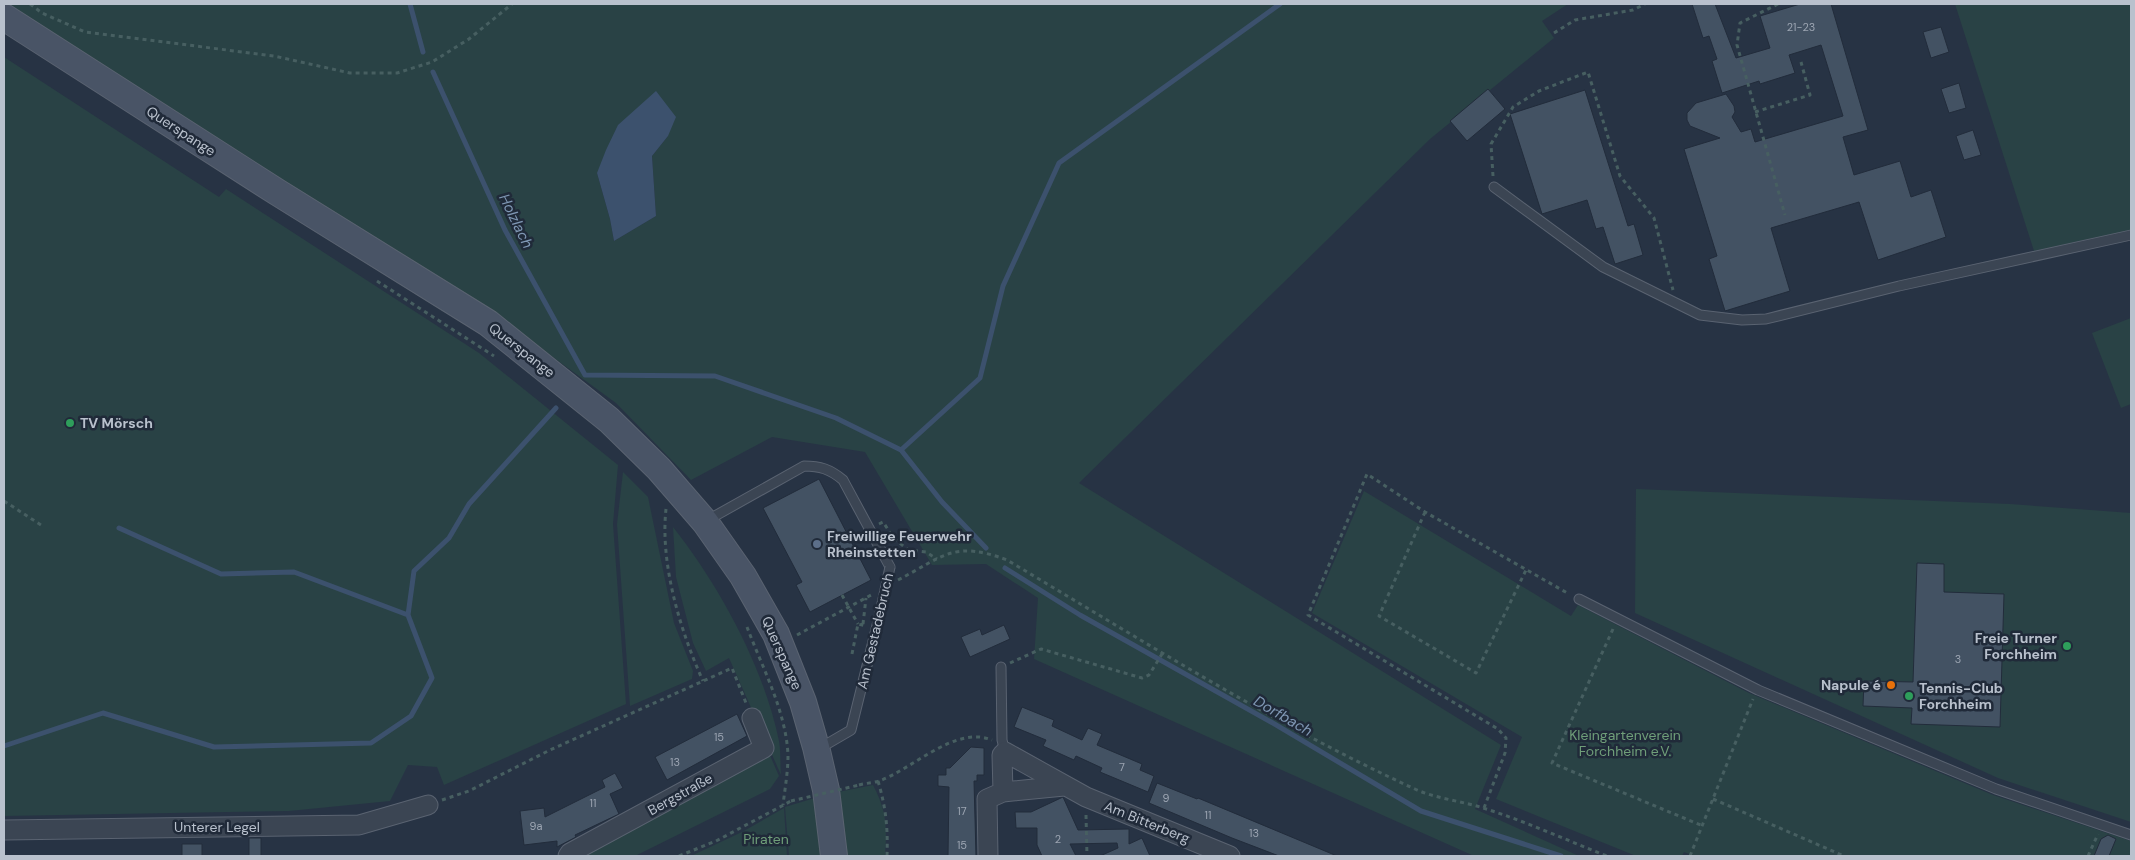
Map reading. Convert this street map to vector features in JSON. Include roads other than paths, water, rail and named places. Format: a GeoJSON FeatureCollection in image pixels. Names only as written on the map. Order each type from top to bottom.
{"type":"FeatureCollection","features":[{"type":"Feature","properties":{"kind":"main road","name":"Querspange"},"geometry":{"type":"LineString","coordinates":[[4,17],[277,192],[488,323],[609,420],[659,469],[705,522],[743,576],[776,634],[803,702],[816,747],[826,790],[834,856]]}},
{"type":"Feature","properties":{"kind":"street","name":"Bergstraße"},"geometry":{"type":"LineString","coordinates":[[568,856],[570,853],[764,748],[752,718]]}},
{"type":"Feature","properties":{"kind":"street","name":"Am Bitterberg"},"geometry":{"type":"LineString","coordinates":[[1005,752],[1086,797],[1230,856]]}},
{"type":"Feature","properties":{"kind":"street"},"geometry":{"type":"LineString","coordinates":[[1003,792],[1002,755],[1005,752]]}},
{"type":"Feature","properties":{"kind":"street"},"geometry":{"type":"LineString","coordinates":[[988,856],[987,799],[1003,792],[1064,786]]}},
{"type":"Feature","properties":{"kind":"street","name":"Unterer Legel"},"geometry":{"type":"LineString","coordinates":[[4,830],[359,825],[428,805]]}},
{"type":"Feature","properties":{"kind":"lane"},"geometry":{"type":"LineString","coordinates":[[1494,186],[1602,267],[1700,315],[1742,320],[1766,319],[1919,282],[2131,235]]}},
{"type":"Feature","properties":{"kind":"lane","name":"Am Gestadebruch"},"geometry":{"type":"LineString","coordinates":[[705,522],[804,466],[818,466],[832,470],[843,480],[890,567],[851,730],[827,744],[816,747]]}},
{"type":"Feature","properties":{"kind":"lane"},"geometry":{"type":"LineString","coordinates":[[1579,599],[1758,690],[1996,789],[2131,835]]}},
{"type":"Feature","properties":{"kind":"lane"},"geometry":{"type":"LineString","coordinates":[[1001,667],[1002,740],[1005,752]]}},
{"type":"Feature","properties":{"kind":"water"},"geometry":{"type":"Polygon","coordinates":[[[656,91],[676,117],[668,136],[652,156],[656,216],[614,241],[597,173],[618,125],[656,91]]]}},
{"type":"Feature","properties":{"kind":"waterway","name":"Holzlach"},"geometry":{"type":"LineString","coordinates":[[410,4],[423,52]]}},
{"type":"Feature","properties":{"kind":"waterway"},"geometry":{"type":"LineString","coordinates":[[901,450],[980,378],[1003,286],[1059,163],[1280,4]]}},
{"type":"Feature","properties":{"kind":"waterway"},"geometry":{"type":"LineString","coordinates":[[433,72],[505,230],[585,375],[715,376],[836,418],[901,450],[942,502],[986,548]]}},
{"type":"Feature","properties":{"kind":"waterway"},"geometry":{"type":"LineString","coordinates":[[4,746],[103,713],[214,747],[371,743],[411,716],[432,678],[408,615],[414,571],[449,538],[469,504],[556,408]]}},
{"type":"Feature","properties":{"kind":"waterway"},"geometry":{"type":"LineString","coordinates":[[119,528],[221,574],[294,572],[408,615]]}},
{"type":"Feature","properties":{"kind":"waterway","name":"Dorfbach"},"geometry":{"type":"LineString","coordinates":[[1005,568],[1080,615],[1271,722],[1421,811],[1561,856]]}},
{"type":"Feature","properties":{"kind":"place","name":"TV Mörsch"},"geometry":{"type":"Point","coordinates":[70,423]}},
{"type":"Feature","properties":{"kind":"place","name":"Freiwillige Feuerwehr Rheinstetten"},"geometry":{"type":"Point","coordinates":[817,544]}},
{"type":"Feature","properties":{"kind":"place","name":"Freie Turner Forchheim"},"geometry":{"type":"Point","coordinates":[2067,646]}},
{"type":"Feature","properties":{"kind":"place","name":"Napule é"},"geometry":{"type":"Point","coordinates":[1891,685]}},
{"type":"Feature","properties":{"kind":"place","name":"Tennis-Club Forchheim"},"geometry":{"type":"Point","coordinates":[1909,696]}},
{"type":"Feature","properties":{"kind":"park label","name":"Kleingartenverein Forchheim e.V."},"geometry":{"type":"Point","coordinates":[1625,744]}},
{"type":"Feature","properties":{"kind":"park label","name":"Piraten"},"geometry":{"type":"Point","coordinates":[766,839]}}]}
